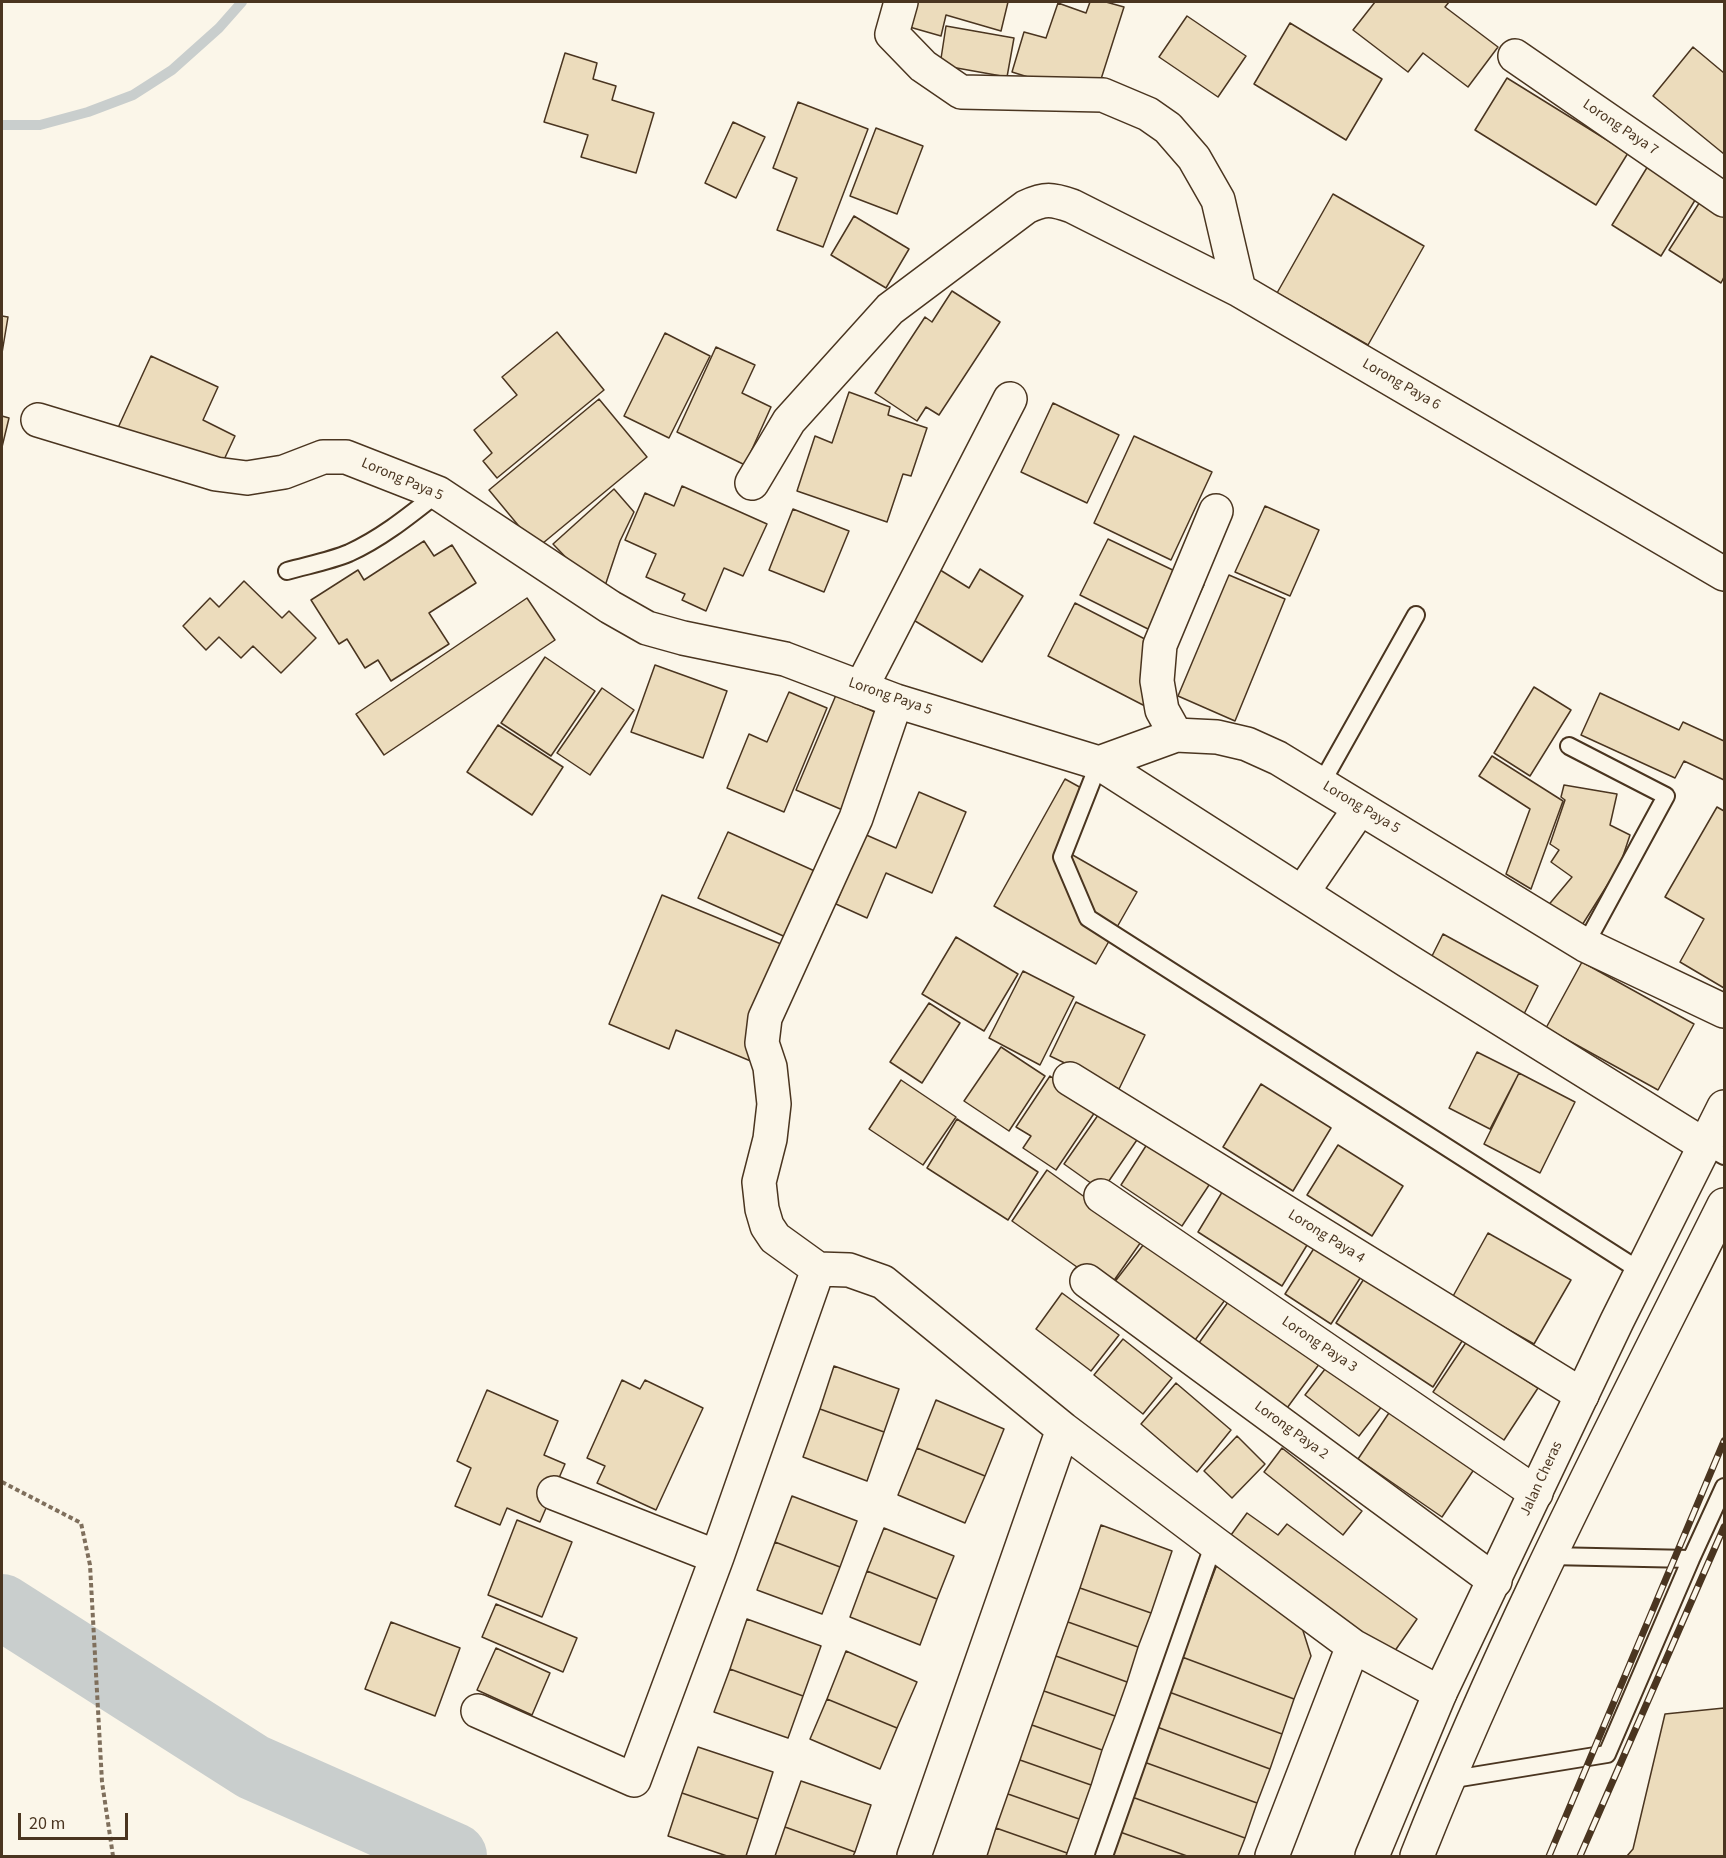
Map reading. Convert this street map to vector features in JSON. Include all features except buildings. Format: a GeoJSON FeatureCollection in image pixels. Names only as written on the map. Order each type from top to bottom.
{"type":"FeatureCollection","features":[{"type":"Feature","properties":{"kind":"street"},"geometry":{"type":"LineString","coordinates":[[901,2],[892,34],[923,66],[961,92],[1103,95],[1148,114],[1168,128],[1194,158],[1218,201],[1239,290]]}},
{"type":"Feature","properties":{"kind":"street","name":"Lorong Paya 7"},"geometry":{"type":"LineString","coordinates":[[1515,56],[1725,200]]}},
{"type":"Feature","properties":{"kind":"street","name":"Lorong Paya 6"},"geometry":{"type":"LineString","coordinates":[[752,483],[789,421],[890,309],[1026,207],[1041,200],[1054,200],[1072,206],[1239,290],[1725,574]]}},
{"type":"Feature","properties":{"kind":"street"},"geometry":{"type":"LineString","coordinates":[[861,688],[1010,399]]}},
{"type":"Feature","properties":{"kind":"street","name":"Lorong Paya 5"},"geometry":{"type":"LineString","coordinates":[[38,420],[216,474],[247,478],[284,472],[323,457],[346,457],[438,493],[610,607],[647,627],[683,638],[785,659],[896,701],[1099,763],[1176,735],[1217,737],[1247,744],[1278,758],[1585,945],[1725,1011]]}},
{"type":"Feature","properties":{"kind":"street"},"geometry":{"type":"LineString","coordinates":[[1176,735],[1162,710],[1157,681],[1161,645],[1215,511]]}},
{"type":"Feature","properties":{"kind":"street"},"geometry":{"type":"LineString","coordinates":[[896,701],[856,818],[765,1018],[762,1043],[770,1067],[774,1104],[770,1138],[759,1182],[762,1209],[767,1226],[775,1238],[818,1269],[849,1270],[883,1282],[1063,1429],[1353,1646],[1440,1694]]}},
{"type":"Feature","properties":{"kind":"street"},"geometry":{"type":"LineString","coordinates":[[1099,763],[1714,1151]]}},
{"type":"Feature","properties":{"kind":"street"},"geometry":{"type":"LineString","coordinates":[[1302,893],[1360,808]]}},
{"type":"Feature","properties":{"kind":"street","name":"Lorong Paya 4"},"geometry":{"type":"LineString","coordinates":[[1070,1079],[1582,1395]]}},
{"type":"Feature","properties":{"kind":"street","name":"Jalan Cheras"},"geometry":{"type":"LineString","coordinates":[[1372,1857],[1440,1694],[1582,1395],[1657,1244],[1714,1151],[1725,1107]]}},
{"type":"Feature","properties":{"kind":"street","name":"Lorong Paya 3"},"geometry":{"type":"LineString","coordinates":[[1101,1196],[1536,1493]]}},
{"type":"Feature","properties":{"kind":"street"},"geometry":{"type":"LineString","coordinates":[[1417,1857],[1448,1780],[1549,1556],[1713,1243],[1725,1205]]}},
{"type":"Feature","properties":{"kind":"street"},"geometry":{"type":"LineString","coordinates":[[478,1711],[634,1780],[717,1557],[818,1269]]}},
{"type":"Feature","properties":{"kind":"street","name":"Lorong Paya 2"},"geometry":{"type":"LineString","coordinates":[[1087,1281],[1495,1581]]}},
{"type":"Feature","properties":{"kind":"street"},"geometry":{"type":"LineString","coordinates":[[914,1857],[1063,1429]]}},
{"type":"Feature","properties":{"kind":"street"},"geometry":{"type":"LineString","coordinates":[[554,1493],[717,1557]]}},
{"type":"Feature","properties":{"kind":"street"},"geometry":{"type":"LineString","coordinates":[[1272,1857],[1353,1646]]}},
{"type":"Feature","properties":{"kind":"lane"},"geometry":{"type":"LineString","coordinates":[[287,571],[336,558],[363,546],[438,493]]}},
{"type":"Feature","properties":{"kind":"lane"},"geometry":{"type":"LineString","coordinates":[[1321,784],[1416,615]]}},
{"type":"Feature","properties":{"kind":"lane"},"geometry":{"type":"LineString","coordinates":[[1569,746],[1666,796],[1585,945]]}},
{"type":"Feature","properties":{"kind":"lane"},"geometry":{"type":"LineString","coordinates":[[1099,763],[1062,857],[1088,918],[1642,1272]]}},
{"type":"Feature","properties":{"kind":"lane"},"geometry":{"type":"LineString","coordinates":[[1448,1780],[1607,1754],[1691,1559],[1725,1487]]}},
{"type":"Feature","properties":{"kind":"lane"},"geometry":{"type":"LineString","coordinates":[[1104,1857],[1214,1543]]}},
{"type":"Feature","properties":{"kind":"lane"},"geometry":{"type":"LineString","coordinates":[[1549,1556],[1691,1559]]}},
{"type":"Feature","properties":{"kind":"path"},"geometry":{"type":"LineString","coordinates":[[2,1482],[81,1523],[90,1565],[102,1782],[113,1857]]}},
{"type":"Feature","properties":{"kind":"waterway"},"geometry":{"type":"LineString","coordinates":[[2,125],[40,125],[88,112],[133,95],[172,70],[219,28],[242,2]]}},
{"type":"Feature","properties":{"kind":"waterway"},"geometry":{"type":"LineString","coordinates":[[2,1607],[253,1767],[454,1856]]}},
{"type":"Feature","properties":{"kind":"railway"},"geometry":{"type":"LineString","coordinates":[[1549,1856],[1724,1441]]}},
{"type":"Feature","properties":{"kind":"railway"},"geometry":{"type":"LineString","coordinates":[[1580,1856],[1724,1527]]}}]}
